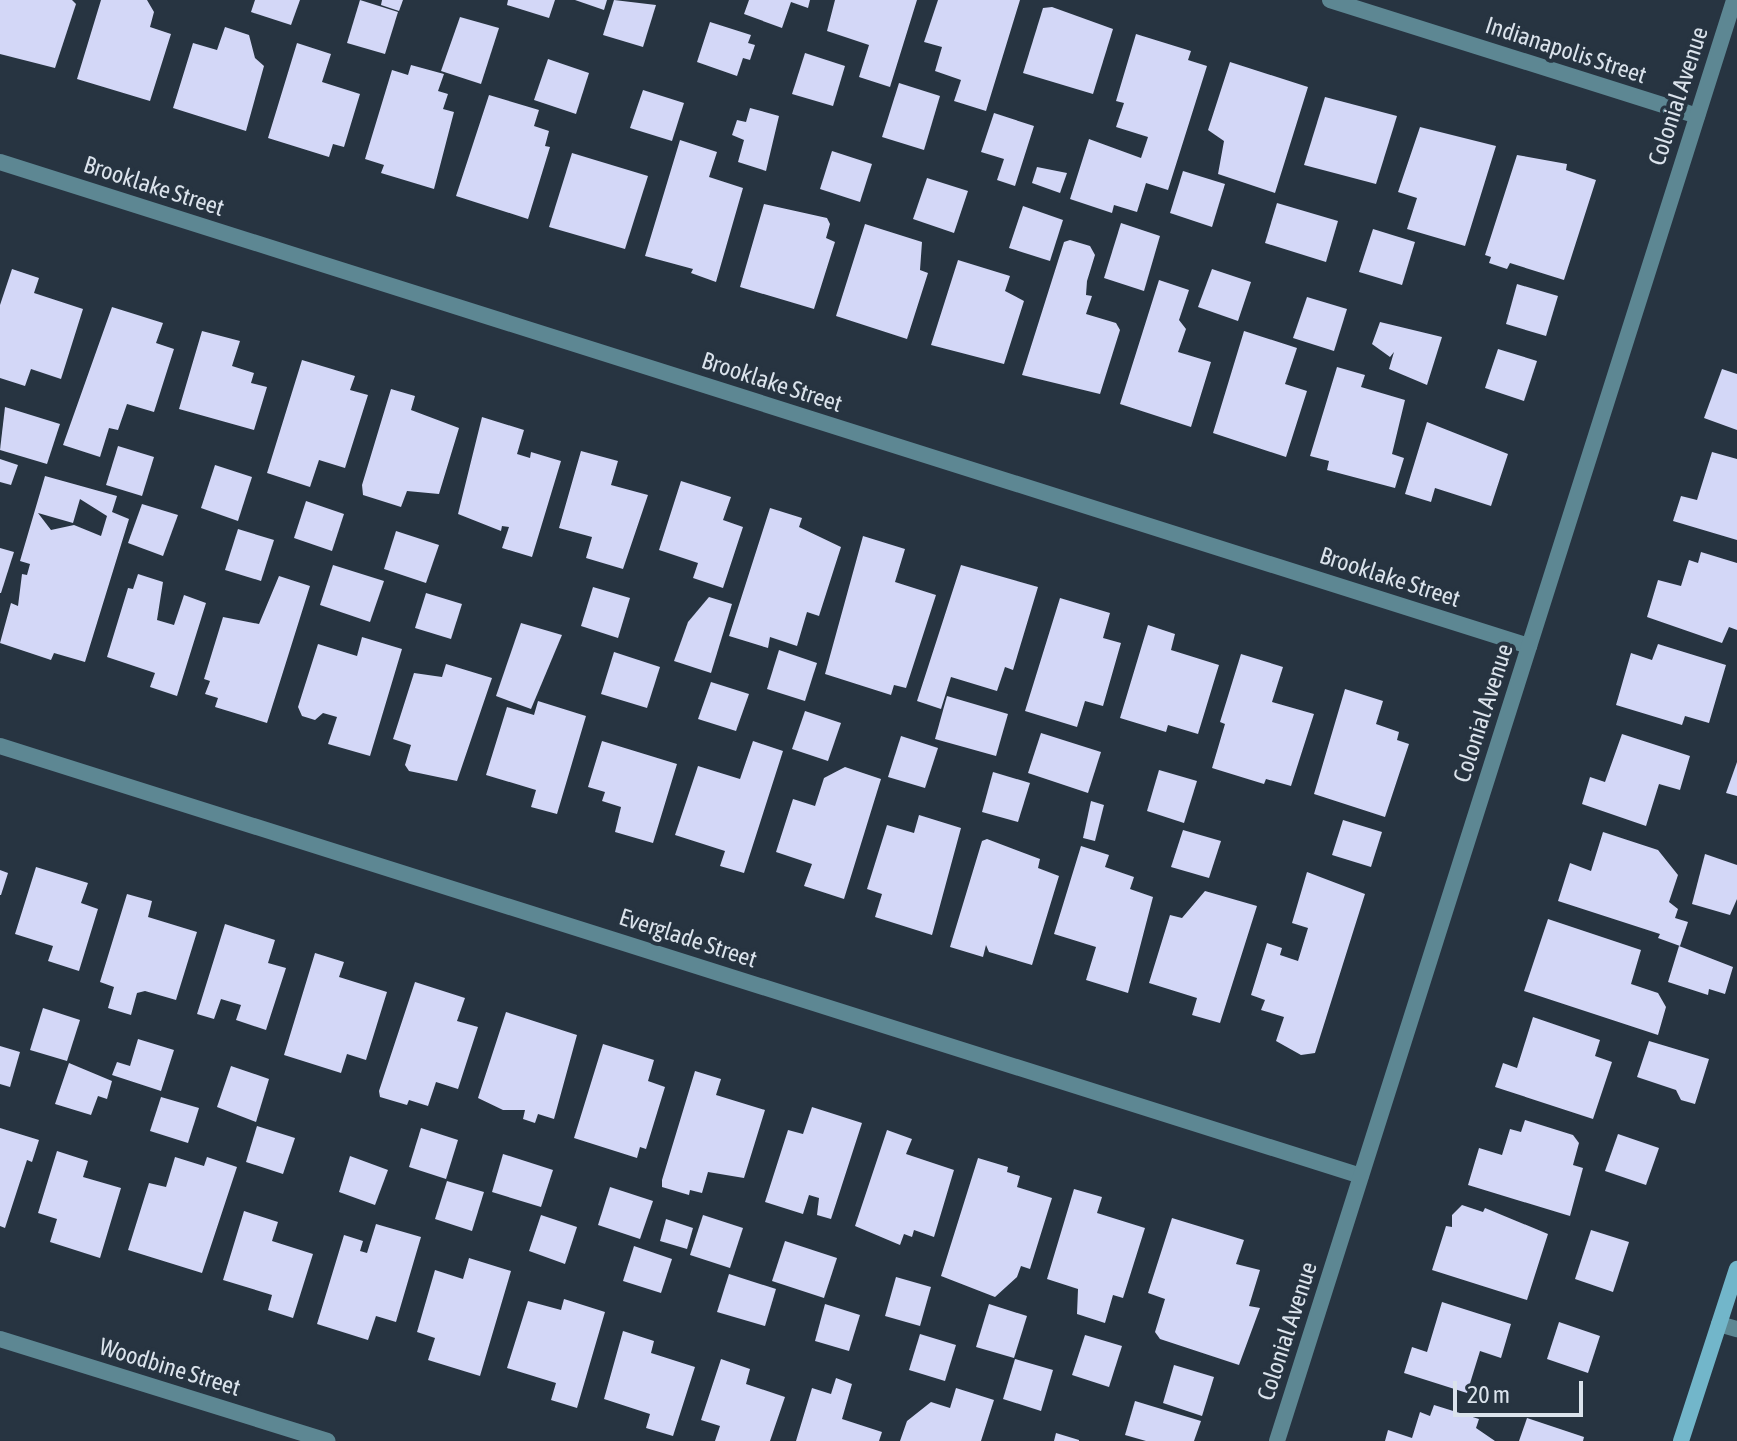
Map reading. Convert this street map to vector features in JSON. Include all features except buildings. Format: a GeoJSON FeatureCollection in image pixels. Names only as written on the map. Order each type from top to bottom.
{"type":"FeatureCollection","features":[{"type":"Feature","properties":{"kind":"main road"},"geometry":{"type":"LineString","coordinates":[[1681,1441],[1737,1269]]}},
{"type":"Feature","properties":{"kind":"street","name":"Indianapolis Street"},"geometry":{"type":"LineString","coordinates":[[1330,0],[1697,116]]}},
{"type":"Feature","properties":{"kind":"street","name":"Colonial Avenue"},"geometry":{"type":"LineString","coordinates":[[1277,1441],[1734,0]]}},
{"type":"Feature","properties":{"kind":"street","name":"Brooklake Street"},"geometry":{"type":"LineString","coordinates":[[0,162],[1529,646]]}},
{"type":"Feature","properties":{"kind":"street","name":"Everglade Street"},"geometry":{"type":"LineString","coordinates":[[0,746],[1361,1176]]}},
{"type":"Feature","properties":{"kind":"street"},"geometry":{"type":"LineString","coordinates":[[1719,1324],[1737,1329]]}},
{"type":"Feature","properties":{"kind":"street","name":"Woodbine Street"},"geometry":{"type":"LineString","coordinates":[[0,1339],[327,1441]]}}]}
